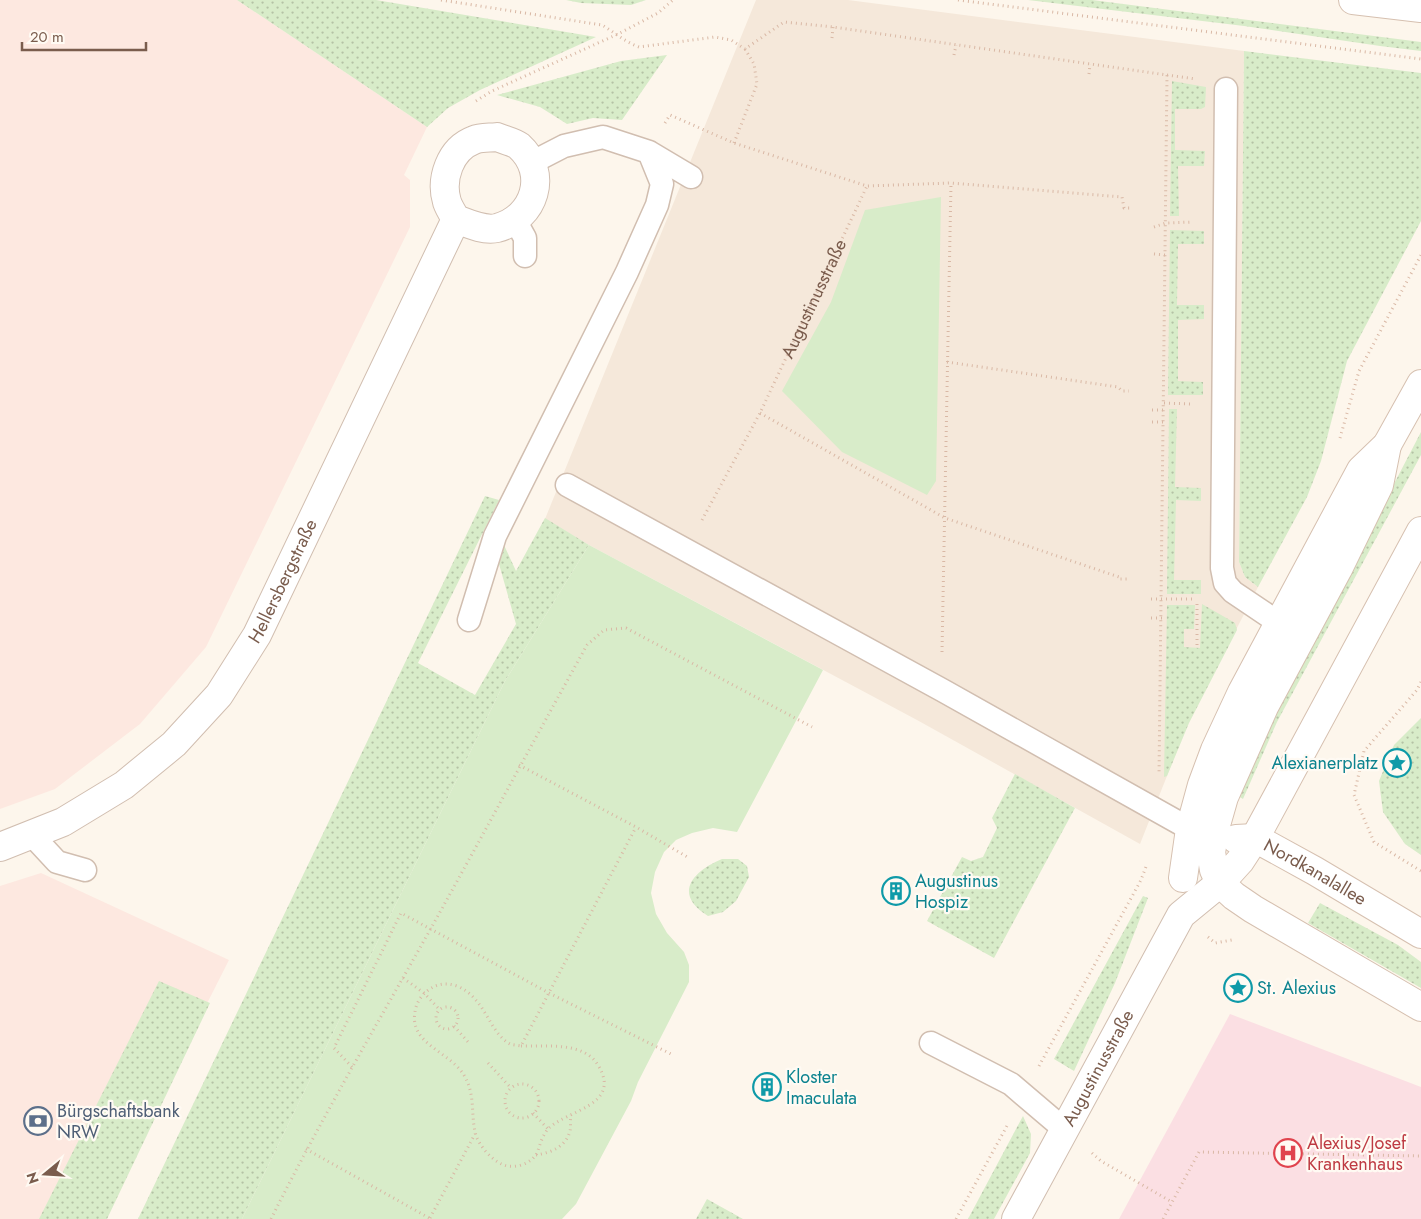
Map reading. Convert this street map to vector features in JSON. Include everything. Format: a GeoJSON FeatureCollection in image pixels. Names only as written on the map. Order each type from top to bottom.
{"type":"FeatureCollection","features":[{"type":"Feature","properties":{"kind":"main road"},"geometry":{"type":"LineString","coordinates":[[1353,0],[1421,8]]}},
{"type":"Feature","properties":{"kind":"main road"},"geometry":{"type":"LineString","coordinates":[[497,137],[518,146],[531,163],[536,182],[530,205],[515,220],[496,228],[475,227],[456,220],[447,203],[444,184],[448,167],[457,151],[474,140],[497,137]]}},
{"type":"Feature","properties":{"kind":"main road","name":"Hellersbergstraße"},"geometry":{"type":"LineString","coordinates":[[0,847],[62,822],[124,786],[174,744],[219,695],[257,635],[456,220]]}},
{"type":"Feature","properties":{"kind":"main road"},"geometry":{"type":"LineString","coordinates":[[1183,878],[1190,828],[1202,785],[1215,750],[1242,692],[1361,470],[1387,445],[1421,384]]}},
{"type":"Feature","properties":{"kind":"main road"},"geometry":{"type":"LineString","coordinates":[[1387,445],[1379,485],[1338,569],[1264,707],[1224,797],[1211,852],[1214,870],[1220,883],[1234,896],[1252,909],[1421,1007]]}},
{"type":"Feature","properties":{"kind":"main road"},"geometry":{"type":"LineString","coordinates":[[1220,883],[1240,861],[1255,838],[1421,531]]}},
{"type":"Feature","properties":{"kind":"main road","name":"Nordkanalallee"},"geometry":{"type":"LineString","coordinates":[[1183,878],[1211,852],[1226,843],[1240,837],[1255,838],[1322,875],[1421,934]]}},
{"type":"Feature","properties":{"kind":"main road","name":"Augustinusstraße"},"geometry":{"type":"LineString","coordinates":[[1181,915],[1183,878]]}},
{"type":"Feature","properties":{"kind":"main road","name":"Augustinusstraße"},"geometry":{"type":"LineString","coordinates":[[1016,1219],[1181,915],[1220,883]]}},
{"type":"Feature","properties":{"kind":"lane"},"geometry":{"type":"LineString","coordinates":[[1226,89],[1222,568],[1225,584],[1232,592],[1278,623]]}},
{"type":"Feature","properties":{"kind":"lane"},"geometry":{"type":"LineString","coordinates":[[531,163],[564,146],[603,138],[649,152],[691,177]]}},
{"type":"Feature","properties":{"kind":"lane"},"geometry":{"type":"LineString","coordinates":[[469,620],[495,536],[627,272],[657,205],[662,184],[649,152]]}},
{"type":"Feature","properties":{"kind":"lane"},"geometry":{"type":"LineString","coordinates":[[515,220],[525,238],[524,256]]}},
{"type":"Feature","properties":{"kind":"lane"},"geometry":{"type":"LineString","coordinates":[[567,484],[1190,828]]}},
{"type":"Feature","properties":{"kind":"lane"},"geometry":{"type":"LineString","coordinates":[[31,834],[57,862],[85,870]]}},
{"type":"Feature","properties":{"kind":"lane"},"geometry":{"type":"LineString","coordinates":[[931,1043],[1011,1084],[1065,1130]]}},
{"type":"Feature","properties":{"kind":"path"},"geometry":{"type":"LineString","coordinates":[[441,0],[602,25],[618,34],[628,43],[639,47],[715,37],[731,40],[745,49],[754,64],[756,84],[734,143]]}},
{"type":"Feature","properties":{"kind":"path"},"geometry":{"type":"LineString","coordinates":[[457,151],[465,109],[492,91],[618,34],[658,13],[673,0]]}},
{"type":"Feature","properties":{"kind":"path"},"geometry":{"type":"LineString","coordinates":[[958,0],[1421,59]]}},
{"type":"Feature","properties":{"kind":"path"},"geometry":{"type":"LineString","coordinates":[[745,49],[784,22],[833,27],[1167,75],[1159,776],[1147,804]]}},
{"type":"Feature","properties":{"kind":"path"},"geometry":{"type":"LineString","coordinates":[[832,38],[833,27]]}},
{"type":"Feature","properties":{"kind":"path"},"geometry":{"type":"LineString","coordinates":[[954,56],[956,45]]}},
{"type":"Feature","properties":{"kind":"path"},"geometry":{"type":"LineString","coordinates":[[1089,74],[1090,64]]}},
{"type":"Feature","properties":{"kind":"path"},"geometry":{"type":"LineString","coordinates":[[670,115],[734,143],[867,186],[951,183],[1122,197],[1124,208],[1130,208]]}},
{"type":"Feature","properties":{"kind":"path"},"geometry":{"type":"LineString","coordinates":[[942,690],[951,183]]}},
{"type":"Feature","properties":{"kind":"path","name":"Augustinusstraße"},"geometry":{"type":"LineString","coordinates":[[686,550],[760,413],[867,186]]}},
{"type":"Feature","properties":{"kind":"path"},"geometry":{"type":"LineString","coordinates":[[1154,227],[1166,223]]}},
{"type":"Feature","properties":{"kind":"path"},"geometry":{"type":"LineString","coordinates":[[1154,254],[1165,255]]}},
{"type":"Feature","properties":{"kind":"path"},"geometry":{"type":"LineString","coordinates":[[947,362],[1118,387],[1129,391]]}},
{"type":"Feature","properties":{"kind":"path"},"geometry":{"type":"LineString","coordinates":[[1152,410],[1164,410]]}},
{"type":"Feature","properties":{"kind":"path"},"geometry":{"type":"LineString","coordinates":[[760,413],[945,518],[1119,577],[1119,579],[1128,579]]}},
{"type":"Feature","properties":{"kind":"path"},"geometry":{"type":"LineString","coordinates":[[1152,422],[1164,422]]}},
{"type":"Feature","properties":{"kind":"path"},"geometry":{"type":"LineString","coordinates":[[1151,599],[1197,599],[1197,645]]}},
{"type":"Feature","properties":{"kind":"path"},"geometry":{"type":"LineString","coordinates":[[1151,618],[1162,618]]}},
{"type":"Feature","properties":{"kind":"path"},"geometry":{"type":"LineString","coordinates":[[271,1219],[306,1149],[587,645],[604,630],[626,628],[812,726]]}},
{"type":"Feature","properties":{"kind":"path"},"geometry":{"type":"LineString","coordinates":[[1421,682],[1417,690],[1364,751],[1354,796],[1374,842],[1421,871]]}},
{"type":"Feature","properties":{"kind":"path"},"geometry":{"type":"LineString","coordinates":[[519,765],[636,827],[689,858]]}},
{"type":"Feature","properties":{"kind":"path"},"geometry":{"type":"LineString","coordinates":[[521,1046],[636,827]]}},
{"type":"Feature","properties":{"kind":"path"},"geometry":{"type":"LineString","coordinates":[[956,1219],[1140,880]]}},
{"type":"Feature","properties":{"kind":"path"},"geometry":{"type":"LineString","coordinates":[[352,1067],[334,1048],[401,913],[549,993],[671,1054]]}},
{"type":"Feature","properties":{"kind":"path"},"geometry":{"type":"LineString","coordinates":[[403,978],[424,993],[439,1010]]}},
{"type":"Feature","properties":{"kind":"path"},"geometry":{"type":"LineString","coordinates":[[536,1155],[541,1140],[548,1129],[559,1121],[571,1115],[591,1105],[601,1095],[604,1081],[599,1066],[590,1055],[576,1048],[521,1046],[509,1043],[497,1032],[480,1004],[466,990],[448,983],[435,986],[424,993],[416,1004],[414,1017],[417,1032],[426,1042],[454,1062],[465,1075],[472,1093],[475,1134],[484,1150],[498,1163],[511,1167],[523,1164],[536,1155],[550,1153],[563,1144],[570,1131],[571,1115]]}},
{"type":"Feature","properties":{"kind":"path"},"geometry":{"type":"LineString","coordinates":[[445,1006],[452,1008],[457,1013],[458,1020],[454,1026],[447,1029],[441,1028],[437,1023],[436,1016],[439,1010],[445,1006]]}},
{"type":"Feature","properties":{"kind":"path"},"geometry":{"type":"LineString","coordinates":[[454,1026],[468,1042]]}},
{"type":"Feature","properties":{"kind":"path"},"geometry":{"type":"LineString","coordinates":[[488,1063],[511,1088]]}},
{"type":"Feature","properties":{"kind":"path"},"geometry":{"type":"LineString","coordinates":[[524,1084],[537,1093],[539,1104],[533,1113],[523,1118],[513,1115],[509,1111],[505,1101],[506,1095],[511,1088],[524,1084]]}},
{"type":"Feature","properties":{"kind":"path"},"geometry":{"type":"LineString","coordinates":[[533,1113],[548,1129]]}},
{"type":"Feature","properties":{"kind":"path"},"geometry":{"type":"LineString","coordinates":[[1065,1130],[1101,1160],[1172,1202]]}},
{"type":"Feature","properties":{"kind":"path"},"geometry":{"type":"LineString","coordinates":[[306,1149],[431,1219],[475,1134]]}},
{"type":"Feature","properties":{"kind":"path"},"geometry":{"type":"LineString","coordinates":[[1163,1219],[1199,1152],[1421,1156]]}},
{"type":"Feature","properties":{"kind":"shaded area"},"geometry":{"type":"Polygon","coordinates":[[[0,0],[237,0],[427,127],[404,175],[410,180],[410,227],[206,647],[140,724],[55,789],[0,809],[0,0]]]}},
{"type":"Feature","properties":{"kind":"shaded area"},"geometry":{"type":"Polygon","coordinates":[[[756,0],[848,0],[1244,51],[1239,562],[1245,577],[1258,587],[1188,723],[1140,844],[917,720],[589,545],[545,519],[756,0]]]}},
{"type":"Feature","properties":{"kind":"shaded area"},"geometry":{"type":"Polygon","coordinates":[[[41,873],[229,960],[98,1219],[0,1219],[0,886],[41,873]]]}},
{"type":"Feature","properties":{"kind":"shaded area","name":"Alexius/Josef Krankenhaus"},"geometry":{"type":"Polygon","coordinates":[[[1230,1014],[1421,1087],[1421,1219],[1119,1219],[1230,1014]]]}},
{"type":"Feature","properties":{"kind":"green space"},"geometry":{"type":"Polygon","coordinates":[[[237,0],[376,0],[596,37],[480,90],[448,108],[427,127],[237,0]]]}},
{"type":"Feature","properties":{"kind":"green space"},"geometry":{"type":"Polygon","coordinates":[[[566,0],[646,0],[631,5],[581,3],[566,0]]]}},
{"type":"Feature","properties":{"kind":"green space"},"geometry":{"type":"Polygon","coordinates":[[[1028,0],[1092,0],[1421,42],[1421,51],[1244,26],[1028,0]]]}},
{"type":"Feature","properties":{"kind":"green space"},"geometry":{"type":"Polygon","coordinates":[[[1244,51],[1421,73],[1421,221],[1347,361],[1321,461],[1307,497],[1258,587],[1245,577],[1239,562],[1244,51]]]}},
{"type":"Feature","properties":{"kind":"green space"},"geometry":{"type":"Polygon","coordinates":[[[667,55],[622,120],[593,118],[567,124],[540,107],[497,95],[621,61],[667,55]]]}},
{"type":"Feature","properties":{"kind":"green space"},"geometry":{"type":"Polygon","coordinates":[[[1172,81],[1206,87],[1205,107],[1201,109],[1175,109],[1175,150],[1205,151],[1204,166],[1178,166],[1179,216],[1170,216],[1172,81]]]}},
{"type":"Feature","properties":{"kind":"green space"},"geometry":{"type":"Polygon","coordinates":[[[941,197],[936,481],[927,495],[842,452],[782,391],[831,302],[865,210],[941,197]]]}},
{"type":"Feature","properties":{"kind":"green space"},"geometry":{"type":"Polygon","coordinates":[[[1170,230],[1204,231],[1204,244],[1178,244],[1177,305],[1204,305],[1204,319],[1178,320],[1178,381],[1203,382],[1203,395],[1168,395],[1170,230]]]}},
{"type":"Feature","properties":{"kind":"green space"},"geometry":{"type":"Polygon","coordinates":[[[1169,409],[1177,409],[1175,487],[1201,488],[1201,501],[1176,500],[1174,580],[1201,580],[1201,594],[1167,594],[1169,409]]]}},
{"type":"Feature","properties":{"kind":"green space"},"geometry":{"type":"Polygon","coordinates":[[[1421,432],[1421,455],[1277,722],[1243,799],[1238,796],[1272,718],[1421,432]]]}},
{"type":"Feature","properties":{"kind":"green space"},"geometry":{"type":"Polygon","coordinates":[[[485,496],[499,500],[418,663],[475,695],[516,624],[497,557],[503,543],[516,571],[545,518],[589,545],[505,681],[242,1219],[138,1219],[485,496]]]}},
{"type":"Feature","properties":{"kind":"green space"},"geometry":{"type":"Polygon","coordinates":[[[589,545],[823,670],[737,832],[713,828],[692,833],[676,840],[664,852],[655,872],[651,893],[656,914],[667,933],[684,952],[689,965],[689,982],[638,1082],[631,1101],[576,1204],[562,1219],[242,1219],[505,681],[589,545]]]}},
{"type":"Feature","properties":{"kind":"green space"},"geometry":{"type":"Polygon","coordinates":[[[1202,604],[1235,623],[1237,630],[1189,723],[1167,776],[1164,777],[1167,605],[1195,605],[1194,629],[1184,629],[1184,647],[1200,648],[1202,604]]]}},
{"type":"Feature","properties":{"kind":"green space"},"geometry":{"type":"Polygon","coordinates":[[[1421,718],[1421,855],[1405,844],[1383,812],[1379,781],[1394,745],[1421,718]]]}},
{"type":"Feature","properties":{"kind":"green space"},"geometry":{"type":"Polygon","coordinates":[[[1015,774],[1075,808],[994,958],[927,921],[962,857],[971,861],[983,857],[997,828],[992,818],[1015,774]]]}},
{"type":"Feature","properties":{"kind":"green space"},"geometry":{"type":"Polygon","coordinates":[[[722,859],[738,859],[747,866],[749,877],[736,901],[723,912],[708,916],[697,908],[691,899],[689,891],[695,877],[722,859]]]}},
{"type":"Feature","properties":{"kind":"green space"},"geometry":{"type":"Polygon","coordinates":[[[1143,896],[1148,898],[1115,983],[1074,1071],[1054,1059],[1143,896]]]}},
{"type":"Feature","properties":{"kind":"green space"},"geometry":{"type":"Polygon","coordinates":[[[1320,903],[1398,945],[1421,962],[1421,988],[1308,923],[1320,903]]]}},
{"type":"Feature","properties":{"kind":"green space"},"geometry":{"type":"Polygon","coordinates":[[[159,981],[210,1003],[107,1219],[39,1219],[159,981]]]}},
{"type":"Feature","properties":{"kind":"green space"},"geometry":{"type":"Polygon","coordinates":[[[1023,1116],[1031,1134],[1030,1153],[994,1219],[968,1219],[1023,1116]]]}},
{"type":"Feature","properties":{"kind":"green space"},"geometry":{"type":"Polygon","coordinates":[[[707,1199],[743,1219],[696,1219],[707,1199]]]}},
{"type":"Feature","properties":{"kind":"place","name":"Alexianerplatz"},"geometry":{"type":"Point","coordinates":[1397,763]}},
{"type":"Feature","properties":{"kind":"place","name":"Augustinus Hospiz"},"geometry":{"type":"Point","coordinates":[896,891]}},
{"type":"Feature","properties":{"kind":"place","name":"St. Alexius"},"geometry":{"type":"Point","coordinates":[1238,988]}},
{"type":"Feature","properties":{"kind":"place","name":"Kloster Imaculata"},"geometry":{"type":"Point","coordinates":[767,1087]}},
{"type":"Feature","properties":{"kind":"place","name":"Bürgschaftsbank NRW"},"geometry":{"type":"Point","coordinates":[38,1121]}},
{"type":"Feature","properties":{"kind":"place","name":"Alexius/Josef Krankenhaus"},"geometry":{"type":"Point","coordinates":[1288,1153]}}]}
